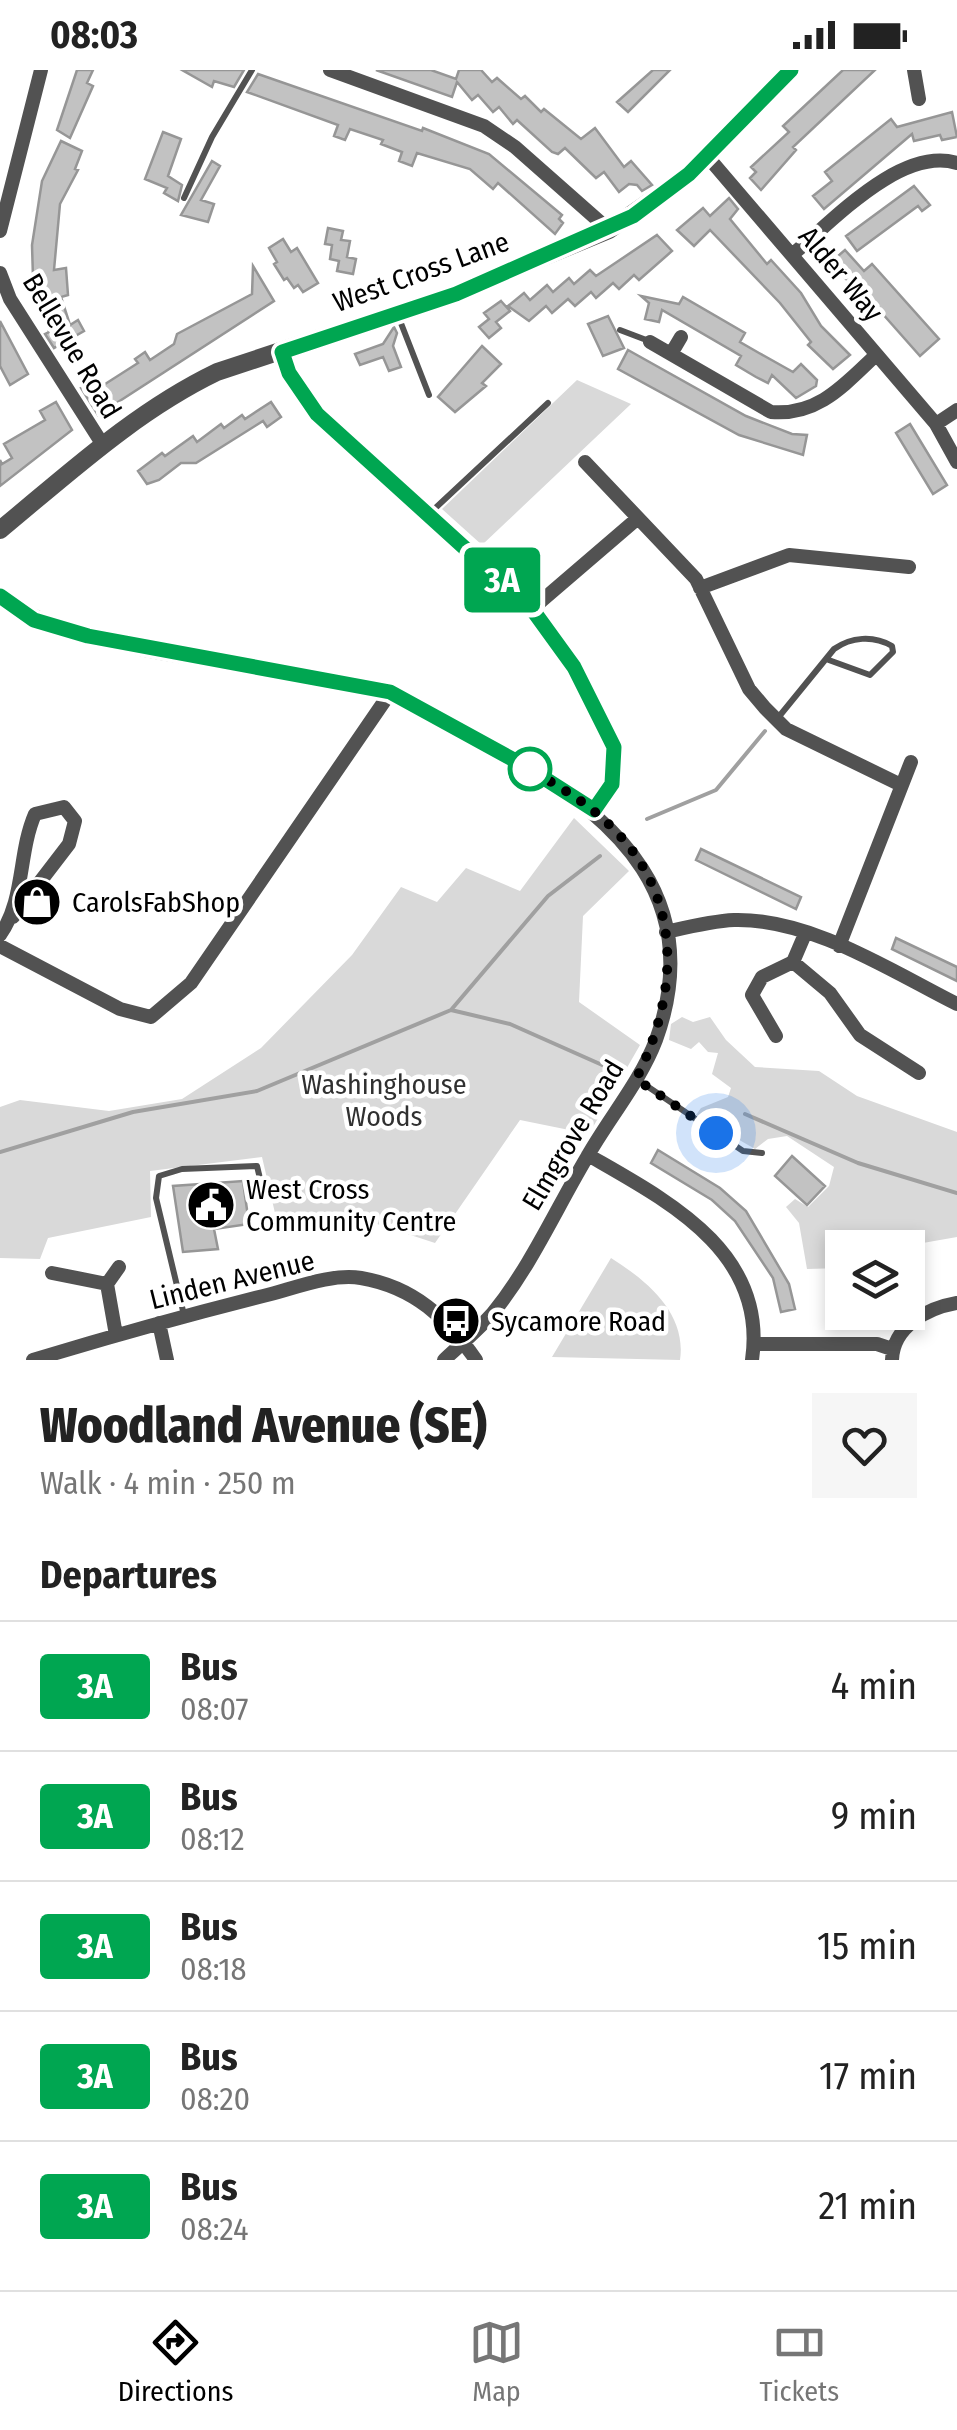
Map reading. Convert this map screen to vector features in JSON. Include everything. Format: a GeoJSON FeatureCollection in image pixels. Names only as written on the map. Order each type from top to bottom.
{"type":"FeatureCollection","features":[{"type":"Feature","properties":{"kind":"street"},"geometry":{"type":"LineString","coordinates":[[0,231],[41,70]]}},
{"type":"Feature","properties":{"kind":"street"},"geometry":{"type":"LineString","coordinates":[[330,70],[484,126],[515,146],[608,230]]}},
{"type":"Feature","properties":{"kind":"street","name":"West Cross Lane"},"geometry":{"type":"LineString","coordinates":[[0,530],[104,445],[184,388],[217,372],[456,294],[608,230],[656,201],[707,156],[791,70]]}},
{"type":"Feature","properties":{"kind":"street"},"geometry":{"type":"LineString","coordinates":[[914,70],[919,99]]}},
{"type":"Feature","properties":{"kind":"street","name":"Alder Way"},"geometry":{"type":"LineString","coordinates":[[707,156],[936,424],[957,462]]}},
{"type":"Feature","properties":{"kind":"street"},"geometry":{"type":"LineString","coordinates":[[793,254],[895,172],[940,160],[957,163]]}},
{"type":"Feature","properties":{"kind":"street","name":"Bellevue Road"},"geometry":{"type":"LineString","coordinates":[[0,272],[10,299],[104,445]]}},
{"type":"Feature","properties":{"kind":"street"},"geometry":{"type":"LineString","coordinates":[[671,354],[681,337]]}},
{"type":"Feature","properties":{"kind":"street"},"geometry":{"type":"LineString","coordinates":[[650,342],[770,412],[792,414],[811,409],[832,395],[876,355]]}},
{"type":"Feature","properties":{"kind":"street"},"geometry":{"type":"LineString","coordinates":[[282,352],[289,373],[317,414],[364,461],[430,513],[532,609],[574,667],[614,747],[612,784],[594,810]]}},
{"type":"Feature","properties":{"kind":"street"},"geometry":{"type":"LineString","coordinates":[[936,424],[957,410]]}},
{"type":"Feature","properties":{"kind":"street"},"geometry":{"type":"LineString","coordinates":[[586,462],[700,588],[748,689],[776,720],[786,730],[901,785]]}},
{"type":"Feature","properties":{"kind":"street"},"geometry":{"type":"LineString","coordinates":[[532,609],[638,518]]}},
{"type":"Feature","properties":{"kind":"street"},"geometry":{"type":"LineString","coordinates":[[700,588],[789,555],[909,567]]}},
{"type":"Feature","properties":{"kind":"street","name":"Elmgrove Road"},"geometry":{"type":"LineString","coordinates":[[0,596],[34,620],[88,636],[390,692],[525,766],[594,810],[625,842],[647,874],[666,932],[667,999],[656,1041],[527,1264],[492,1314],[463,1342]]}},
{"type":"Feature","properties":{"kind":"street"},"geometry":{"type":"LineString","coordinates":[[0,946],[120,1009],[151,1017],[191,983],[390,692]]}},
{"type":"Feature","properties":{"kind":"street"},"geometry":{"type":"LineString","coordinates":[[839,946],[911,762]]}},
{"type":"Feature","properties":{"kind":"street"},"geometry":{"type":"LineString","coordinates":[[0,935],[70,844],[75,822],[64,807],[35,814],[27,832],[13,917]]}},
{"type":"Feature","properties":{"kind":"street"},"geometry":{"type":"LineString","coordinates":[[666,932],[737,920],[806,934],[957,1004]]}},
{"type":"Feature","properties":{"kind":"street"},"geometry":{"type":"LineString","coordinates":[[793,962],[806,934]]}},
{"type":"Feature","properties":{"kind":"street"},"geometry":{"type":"LineString","coordinates":[[776,1036],[752,995],[762,978],[778,966],[793,962]]}},
{"type":"Feature","properties":{"kind":"street"},"geometry":{"type":"LineString","coordinates":[[793,962],[830,993],[860,1035],[919,1074]]}},
{"type":"Feature","properties":{"kind":"street"},"geometry":{"type":"LineString","coordinates":[[588,1155],[680,1208],[716,1242],[747,1296],[753,1352],[877,1344],[892,1355],[922,1313],[957,1303]]}},
{"type":"Feature","properties":{"kind":"street"},"geometry":{"type":"LineString","coordinates":[[116,1336],[107,1284],[120,1267]]}},
{"type":"Feature","properties":{"kind":"street"},"geometry":{"type":"LineString","coordinates":[[52,1273],[107,1284]]}},
{"type":"Feature","properties":{"kind":"street","name":"Linden Avenue"},"geometry":{"type":"LineString","coordinates":[[33,1360],[184,1316],[357,1276],[398,1288],[422,1301],[476,1360]]}},
{"type":"Feature","properties":{"kind":"street"},"geometry":{"type":"LineString","coordinates":[[160,1324],[167,1360]]}},
{"type":"Feature","properties":{"kind":"street"},"geometry":{"type":"LineString","coordinates":[[444,1360],[463,1342]]}},
{"type":"Feature","properties":{"kind":"lane"},"geometry":{"type":"LineString","coordinates":[[184,198],[212,137],[252,70]]}},
{"type":"Feature","properties":{"kind":"lane"},"geometry":{"type":"LineString","coordinates":[[396,312],[430,395]]}},
{"type":"Feature","properties":{"kind":"lane"},"geometry":{"type":"LineString","coordinates":[[620,330],[650,342]]}},
{"type":"Feature","properties":{"kind":"lane"},"geometry":{"type":"LineString","coordinates":[[430,513],[548,403]]}},
{"type":"Feature","properties":{"kind":"lane"},"geometry":{"type":"LineString","coordinates":[[776,720],[826,659],[843,642],[883,641],[893,652],[883,667],[870,675],[826,659]]}},
{"type":"Feature","properties":{"kind":"lane"},"geometry":{"type":"LineString","coordinates":[[636,1079],[742,1151],[762,1153]]}},
{"type":"Feature","properties":{"kind":"lane"},"geometry":{"type":"LineString","coordinates":[[184,1316],[156,1198],[159,1176],[182,1169],[257,1166],[262,1187]]}},
{"type":"Feature","properties":{"kind":"green space"},"geometry":{"type":"Polygon","coordinates":[[[577,380],[631,404],[482,545],[442,509],[577,380]]]}},
{"type":"Feature","properties":{"kind":"green space","name":"Washinghouse Woods"},"geometry":{"type":"Polygon","coordinates":[[[574,818],[629,871],[583,916],[579,1002],[640,1045],[589,1134],[520,1120],[435,1243],[377,1224],[278,1226],[262,1157],[150,1171],[151,1217],[48,1238],[40,1259],[0,1258],[0,1107],[20,1100],[109,1111],[182,1099],[261,1048],[352,955],[401,887],[437,902],[466,868],[520,891],[574,818]]]}},
{"type":"Feature","properties":{"kind":"green space"},"geometry":{"type":"Polygon","coordinates":[[[682,1017],[693,1022],[710,1017],[726,1040],[755,1067],[819,1071],[857,1096],[957,1132],[957,1237],[925,1243],[925,1230],[825,1230],[825,1268],[807,1269],[799,1223],[786,1207],[795,1199],[808,1207],[829,1186],[834,1167],[787,1136],[768,1139],[755,1149],[696,1115],[701,1108],[728,1097],[731,1088],[712,1074],[718,1053],[708,1052],[699,1042],[691,1049],[669,1040],[671,1024],[682,1017]]]}},
{"type":"Feature","properties":{"kind":"green space"},"geometry":{"type":"Polygon","coordinates":[[[611,1258],[650,1288],[670,1313],[677,1327],[680,1360],[552,1357],[611,1258]]]}},
{"type":"Feature","properties":{"kind":"building"},"geometry":{"type":"Polygon","coordinates":[[[77,70],[93,70],[87,83],[93,86],[70,138],[57,130],[77,70]]]}},
{"type":"Feature","properties":{"kind":"building"},"geometry":{"type":"Polygon","coordinates":[[[182,70],[244,70],[234,87],[214,81],[212,87],[182,70]]]}},
{"type":"Feature","properties":{"kind":"building"},"geometry":{"type":"Polygon","coordinates":[[[376,70],[431,70],[456,79],[459,70],[481,70],[492,82],[497,78],[521,99],[525,96],[541,112],[544,109],[581,139],[595,128],[624,167],[631,161],[652,185],[642,191],[629,184],[619,192],[604,172],[596,178],[565,148],[558,154],[552,152],[517,120],[513,124],[499,107],[493,112],[478,95],[472,100],[457,82],[452,97],[376,70]]]}},
{"type":"Feature","properties":{"kind":"building"},"geometry":{"type":"Polygon","coordinates":[[[653,70],[670,70],[628,112],[617,102],[653,70]]]}},
{"type":"Feature","properties":{"kind":"building"},"geometry":{"type":"Polygon","coordinates":[[[843,70],[875,70],[793,147],[796,150],[761,190],[750,178],[756,172],[751,167],[789,132],[783,126],[843,70]]]}},
{"type":"Feature","properties":{"kind":"building"},"geometry":{"type":"Polygon","coordinates":[[[258,74],[489,154],[562,215],[559,219],[563,223],[555,234],[498,183],[493,189],[470,169],[417,153],[412,166],[399,161],[402,152],[381,144],[383,140],[350,129],[345,140],[334,136],[338,125],[247,92],[258,74]]]}},
{"type":"Feature","properties":{"kind":"building"},"geometry":{"type":"Polygon","coordinates":[[[952,112],[957,137],[942,140],[940,135],[914,141],[912,134],[824,209],[813,196],[832,181],[825,172],[891,119],[897,127],[952,112]]]}},
{"type":"Feature","properties":{"kind":"building"},"geometry":{"type":"Polygon","coordinates":[[[163,132],[181,139],[168,176],[182,185],[178,201],[164,193],[167,188],[145,179],[163,132]]]}},
{"type":"Feature","properties":{"kind":"building"},"geometry":{"type":"Polygon","coordinates":[[[61,141],[82,151],[75,169],[78,170],[60,204],[54,270],[66,268],[68,295],[61,297],[70,325],[78,320],[84,331],[54,348],[45,334],[49,332],[33,278],[32,245],[42,181],[61,141]]]}},
{"type":"Feature","properties":{"kind":"building"},"geometry":{"type":"Polygon","coordinates":[[[212,161],[220,166],[201,200],[214,204],[208,222],[181,215],[212,161]]]}},
{"type":"Feature","properties":{"kind":"building"},"geometry":{"type":"Polygon","coordinates":[[[914,186],[930,205],[922,211],[918,206],[857,251],[846,236],[914,186]]]}},
{"type":"Feature","properties":{"kind":"building"},"geometry":{"type":"Polygon","coordinates":[[[729,198],[738,209],[730,219],[767,264],[771,260],[801,293],[821,326],[850,355],[833,369],[808,345],[811,342],[780,303],[710,230],[694,246],[677,230],[703,208],[710,216],[729,198]]]}},
{"type":"Feature","properties":{"kind":"building"},"geometry":{"type":"Polygon","coordinates":[[[328,228],[343,231],[341,240],[350,241],[347,257],[356,259],[353,274],[337,271],[339,261],[330,259],[332,245],[325,244],[328,228]]]}},
{"type":"Feature","properties":{"kind":"building"},"geometry":{"type":"Polygon","coordinates":[[[657,235],[672,251],[639,280],[634,275],[619,289],[613,283],[596,298],[591,292],[575,306],[568,299],[552,313],[546,306],[529,321],[508,306],[524,293],[530,300],[547,285],[553,292],[569,278],[574,284],[590,270],[596,276],[657,235]]]}},
{"type":"Feature","properties":{"kind":"building"},"geometry":{"type":"Polygon","coordinates":[[[283,239],[291,252],[297,248],[318,283],[303,292],[287,278],[284,280],[274,264],[277,262],[269,248],[283,239]]]}},
{"type":"Feature","properties":{"kind":"building"},"geometry":{"type":"Polygon","coordinates":[[[845,250],[864,271],[872,264],[939,339],[920,356],[850,277],[847,280],[834,266],[832,261],[845,250]]]}},
{"type":"Feature","properties":{"kind":"building"},"geometry":{"type":"Polygon","coordinates":[[[253,266],[274,301],[98,415],[81,388],[98,378],[102,386],[138,363],[135,359],[145,352],[150,360],[174,344],[177,334],[252,294],[253,266]]]}},
{"type":"Feature","properties":{"kind":"building"},"geometry":{"type":"Polygon","coordinates":[[[641,296],[679,304],[683,297],[745,333],[740,342],[759,353],[793,372],[801,364],[817,380],[816,386],[796,398],[772,375],[768,383],[756,377],[736,365],[741,356],[662,310],[659,322],[645,319],[649,303],[641,296]]]}},
{"type":"Feature","properties":{"kind":"building"},"geometry":{"type":"Polygon","coordinates":[[[501,301],[510,311],[496,322],[501,328],[489,338],[479,327],[489,319],[484,313],[501,301]]]}},
{"type":"Feature","properties":{"kind":"building"},"geometry":{"type":"Polygon","coordinates":[[[608,316],[624,348],[603,356],[588,324],[608,316]]]}},
{"type":"Feature","properties":{"kind":"building"},"geometry":{"type":"Polygon","coordinates":[[[0,321],[28,374],[10,385],[0,366],[0,321]]]}},
{"type":"Feature","properties":{"kind":"building"},"geometry":{"type":"Polygon","coordinates":[[[394,327],[397,333],[393,346],[401,367],[389,371],[383,357],[360,365],[355,354],[383,344],[394,327]]]}},
{"type":"Feature","properties":{"kind":"building"},"geometry":{"type":"Polygon","coordinates":[[[482,346],[501,364],[482,383],[486,386],[455,412],[438,397],[482,346]]]}},
{"type":"Feature","properties":{"kind":"building"},"geometry":{"type":"Polygon","coordinates":[[[628,350],[746,416],[792,434],[807,435],[803,455],[739,435],[618,369],[628,350]]]}},
{"type":"Feature","properties":{"kind":"building"},"geometry":{"type":"Polygon","coordinates":[[[56,402],[72,430],[0,486],[0,460],[2,464],[12,458],[4,444],[45,420],[40,411],[56,402]]]}},
{"type":"Feature","properties":{"kind":"building"},"geometry":{"type":"Polygon","coordinates":[[[271,402],[281,417],[267,427],[263,421],[196,463],[181,463],[159,480],[147,484],[138,471],[193,436],[197,442],[221,424],[224,428],[242,415],[245,419],[271,402]]]}},
{"type":"Feature","properties":{"kind":"building"},"geometry":{"type":"Polygon","coordinates":[[[910,424],[947,485],[933,494],[896,433],[910,424]]]}},
{"type":"Feature","properties":{"kind":"building"},"geometry":{"type":"Polygon","coordinates":[[[701,849],[801,897],[796,909],[696,860],[701,849]]]}},
{"type":"Feature","properties":{"kind":"building"},"geometry":{"type":"Polygon","coordinates":[[[896,938],[957,967],[957,981],[892,949],[896,938]]]}},
{"type":"Feature","properties":{"kind":"building"},"geometry":{"type":"Polygon","coordinates":[[[658,1150],[720,1188],[746,1211],[789,1284],[795,1309],[781,1312],[773,1278],[735,1221],[712,1200],[651,1163],[658,1150]]]}},
{"type":"Feature","properties":{"kind":"building"},"geometry":{"type":"Polygon","coordinates":[[[792,1156],[825,1186],[807,1205],[775,1176],[792,1156]]]}},
{"type":"Feature","properties":{"kind":"building","name":"West Cross Community Centre"},"geometry":{"type":"Polygon","coordinates":[[[243,1181],[249,1224],[214,1229],[218,1249],[183,1252],[173,1186],[243,1181]]]}},
{"type":"Feature","properties":{"kind":"waterway"},"geometry":{"type":"LineString","coordinates":[[647,819],[716,790],[765,731]]}},
{"type":"Feature","properties":{"kind":"waterway"},"geometry":{"type":"LineString","coordinates":[[0,1152],[133,1112],[257,1091],[451,1010],[548,896],[600,856]]}},
{"type":"Feature","properties":{"kind":"waterway"},"geometry":{"type":"LineString","coordinates":[[451,1010],[510,1024],[609,1068]]}},
{"type":"Feature","properties":{"kind":"waterway"},"geometry":{"type":"LineString","coordinates":[[745,1114],[858,1163],[957,1193]]}},
{"type":"Feature","properties":{"kind":"bus line","name":"3A"},"geometry":{"type":"LineString","coordinates":[[0,596],[34,620],[88,636],[390,692],[525,766],[594,810],[612,784],[614,747],[574,667],[532,609],[445,526],[364,461],[317,414],[289,373],[282,352],[456,294],[608,230],[656,201],[689,174],[791,70]]}},
{"type":"Feature","properties":{"kind":"place","name":"CarolsFabShop"},"geometry":{"type":"Point","coordinates":[37,902]}},
{"type":"Feature","properties":{"kind":"place","name":"West Cross Community Centre"},"geometry":{"type":"Point","coordinates":[211,1205]}},
{"type":"Feature","properties":{"kind":"place","name":"Sycamore Road"},"geometry":{"type":"Point","coordinates":[456,1321]}},
{"type":"Feature","properties":{"kind":"route"},"geometry":{"type":"LineString","coordinates":[[530,769],[525,766],[594,810],[636,856],[647,874],[666,932],[667,999],[656,1041],[636,1079],[716,1133]]}}]}
